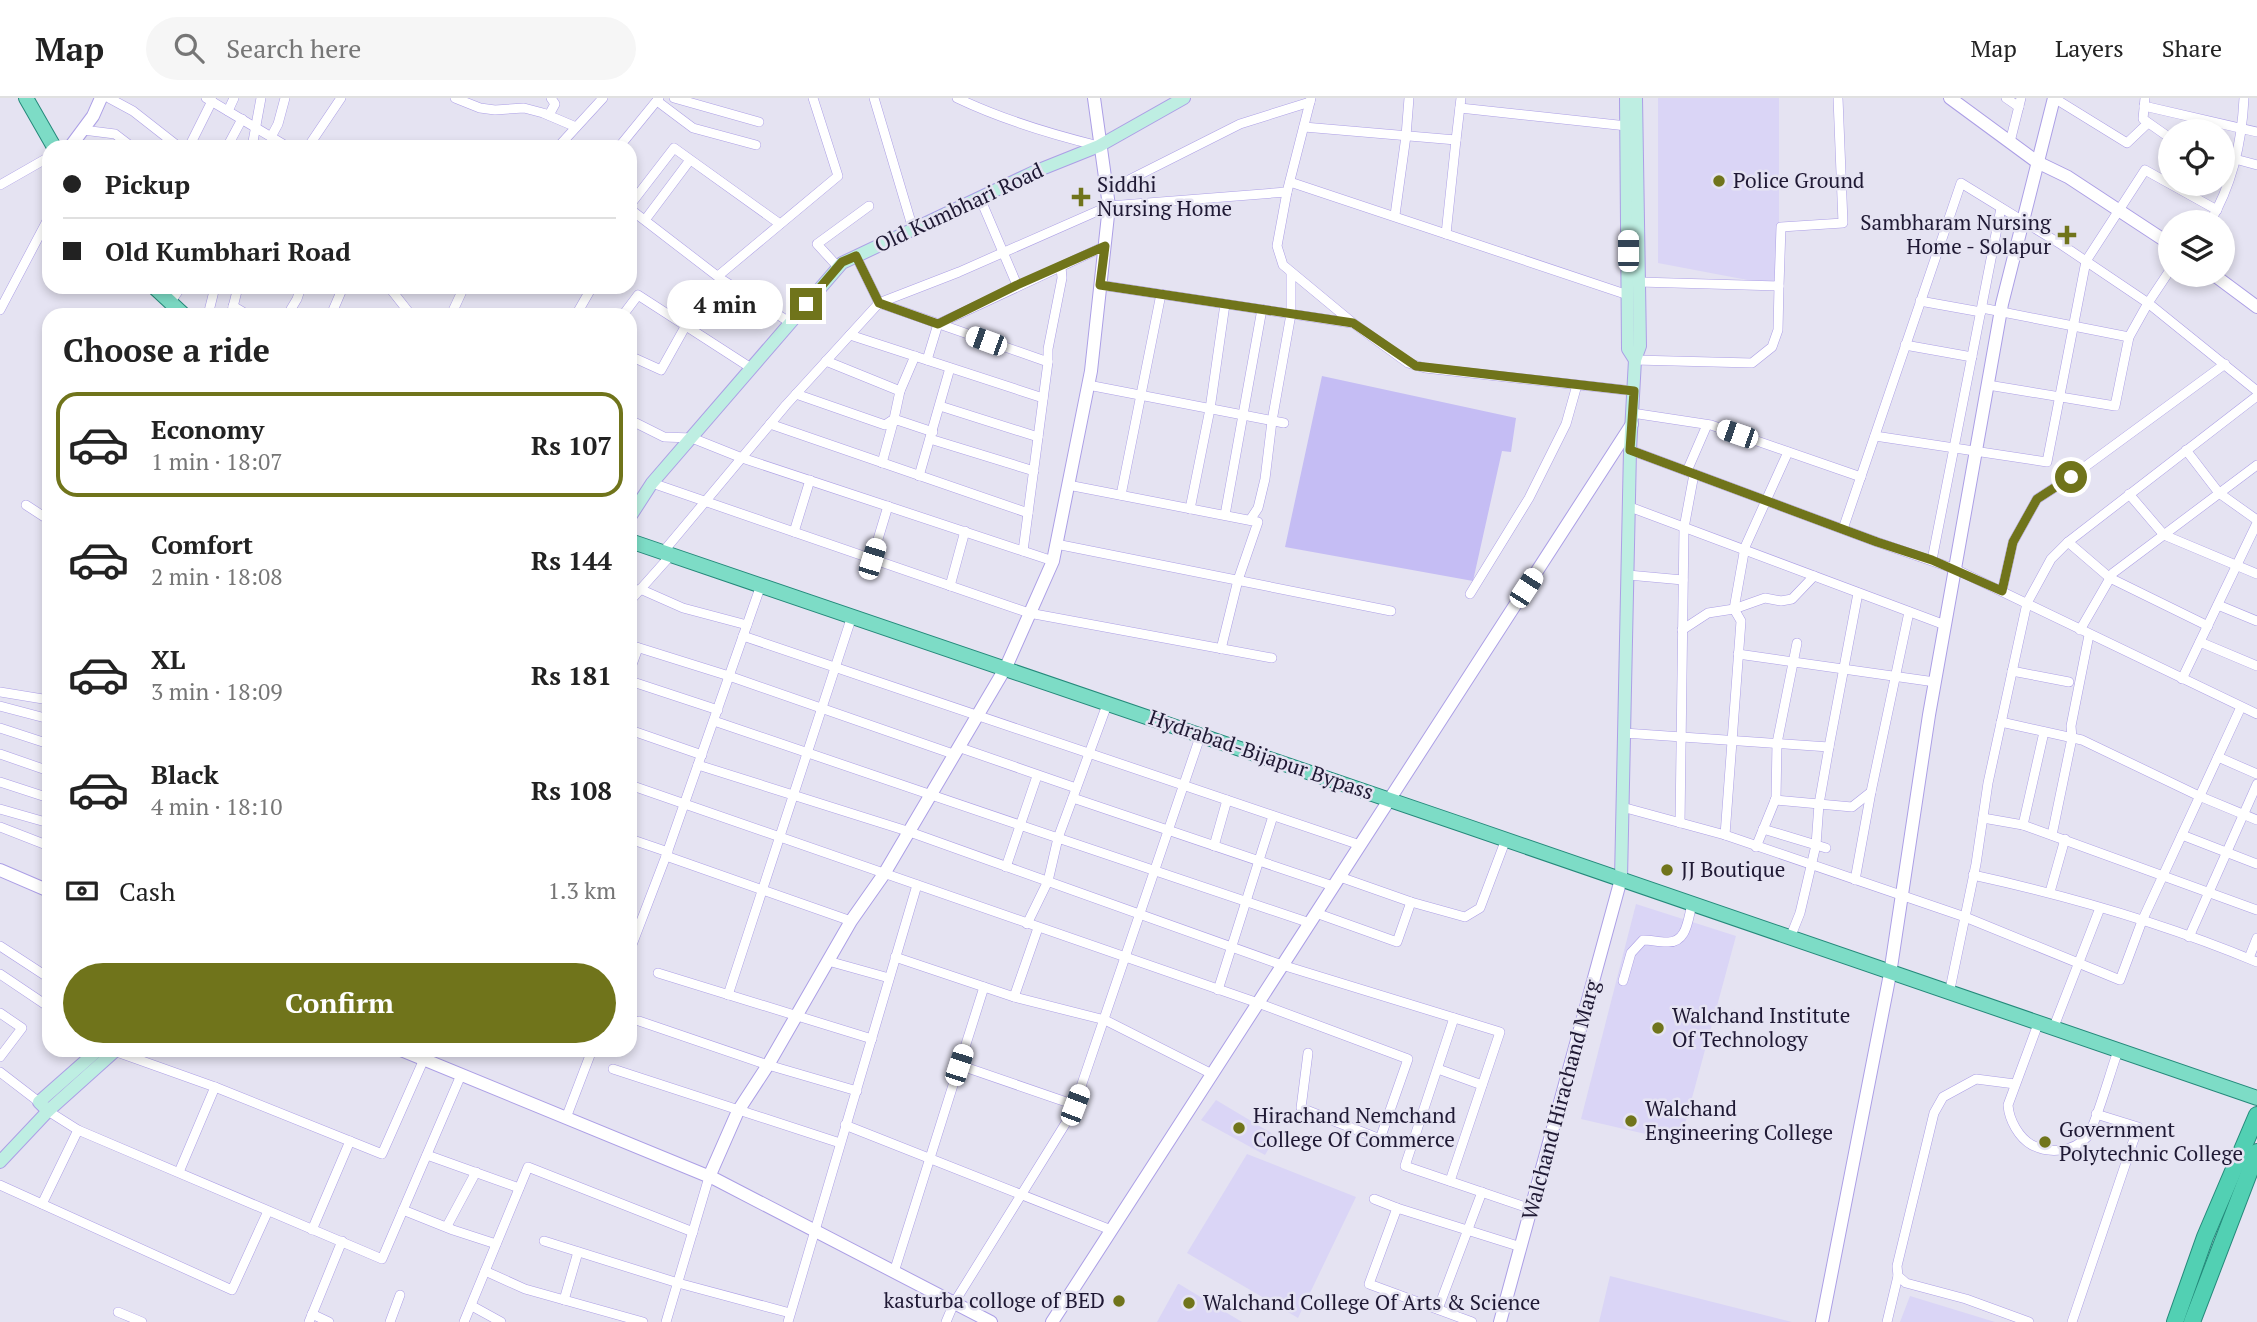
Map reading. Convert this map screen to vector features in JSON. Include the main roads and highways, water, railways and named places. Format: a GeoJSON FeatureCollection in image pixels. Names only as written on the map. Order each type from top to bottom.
{"type":"FeatureCollection","features":[{"type":"Feature","properties":{"kind":"highway"},"geometry":{"type":"LineString","coordinates":[[2175,1322],[2205,1237],[2257,1115]]}},
{"type":"Feature","properties":{"kind":"highway"},"geometry":{"type":"LineString","coordinates":[[2192,1322],[2257,1152]]}},
{"type":"Feature","properties":{"kind":"main road"},"geometry":{"type":"LineString","coordinates":[[26,98],[50,140]]}},
{"type":"Feature","properties":{"kind":"main road","name":"Old Kumbhari Road"},"geometry":{"type":"LineString","coordinates":[[637,506],[652,483],[842,262],[1034,172],[1099,146],[1163,104],[1184,98]]}},
{"type":"Feature","properties":{"kind":"main road"},"geometry":{"type":"LineString","coordinates":[[1626,98],[1628,349],[1635,360]]}},
{"type":"Feature","properties":{"kind":"main road"},"geometry":{"type":"LineString","coordinates":[[1621,878],[1630,450],[1635,360],[1640,346],[1636,98]]}},
{"type":"Feature","properties":{"kind":"main road"},"geometry":{"type":"LineString","coordinates":[[161,294],[176,308]]}},
{"type":"Feature","properties":{"kind":"main road","name":"Hydrabad-Bijapur Bypass"},"geometry":{"type":"LineString","coordinates":[[637,543],[1006,667],[1621,878],[1889,974],[2257,1098]]}},
{"type":"Feature","properties":{"kind":"main road"},"geometry":{"type":"LineString","coordinates":[[0,1162],[43,1106],[90,1057]]}},
{"type":"Feature","properties":{"kind":"main road"},"geometry":{"type":"LineString","coordinates":[[43,1106],[107,1057]]}},
{"type":"Feature","properties":{"kind":"place","name":"Police Ground"},"geometry":{"type":"Point","coordinates":[1719,181]}},
{"type":"Feature","properties":{"kind":"place","name":"Siddhi Nursing Home"},"geometry":{"type":"Point","coordinates":[1081,197]}},
{"type":"Feature","properties":{"kind":"place","name":"Sambharam Nursing Home - Solapur"},"geometry":{"type":"Point","coordinates":[2067,235]}},
{"type":"Feature","properties":{"kind":"place","name":"JJ Boutique"},"geometry":{"type":"Point","coordinates":[1667,870]}},
{"type":"Feature","properties":{"kind":"place","name":"Walchand Institute Of Technology"},"geometry":{"type":"Point","coordinates":[1658,1028]}},
{"type":"Feature","properties":{"kind":"place","name":"Walchand Engineering College"},"geometry":{"type":"Point","coordinates":[1631,1121]}},
{"type":"Feature","properties":{"kind":"place","name":"Hirachand Nemchand College Of Commerce"},"geometry":{"type":"Point","coordinates":[1239,1128]}},
{"type":"Feature","properties":{"kind":"place","name":"Government Polytechnic College"},"geometry":{"type":"Point","coordinates":[2045,1142]}},
{"type":"Feature","properties":{"kind":"place","name":"kasturba colloge of BED"},"geometry":{"type":"Point","coordinates":[1119,1301]}},
{"type":"Feature","properties":{"kind":"place","name":"Walchand College Of Arts & Science"},"geometry":{"type":"Point","coordinates":[1189,1303]}}]}
